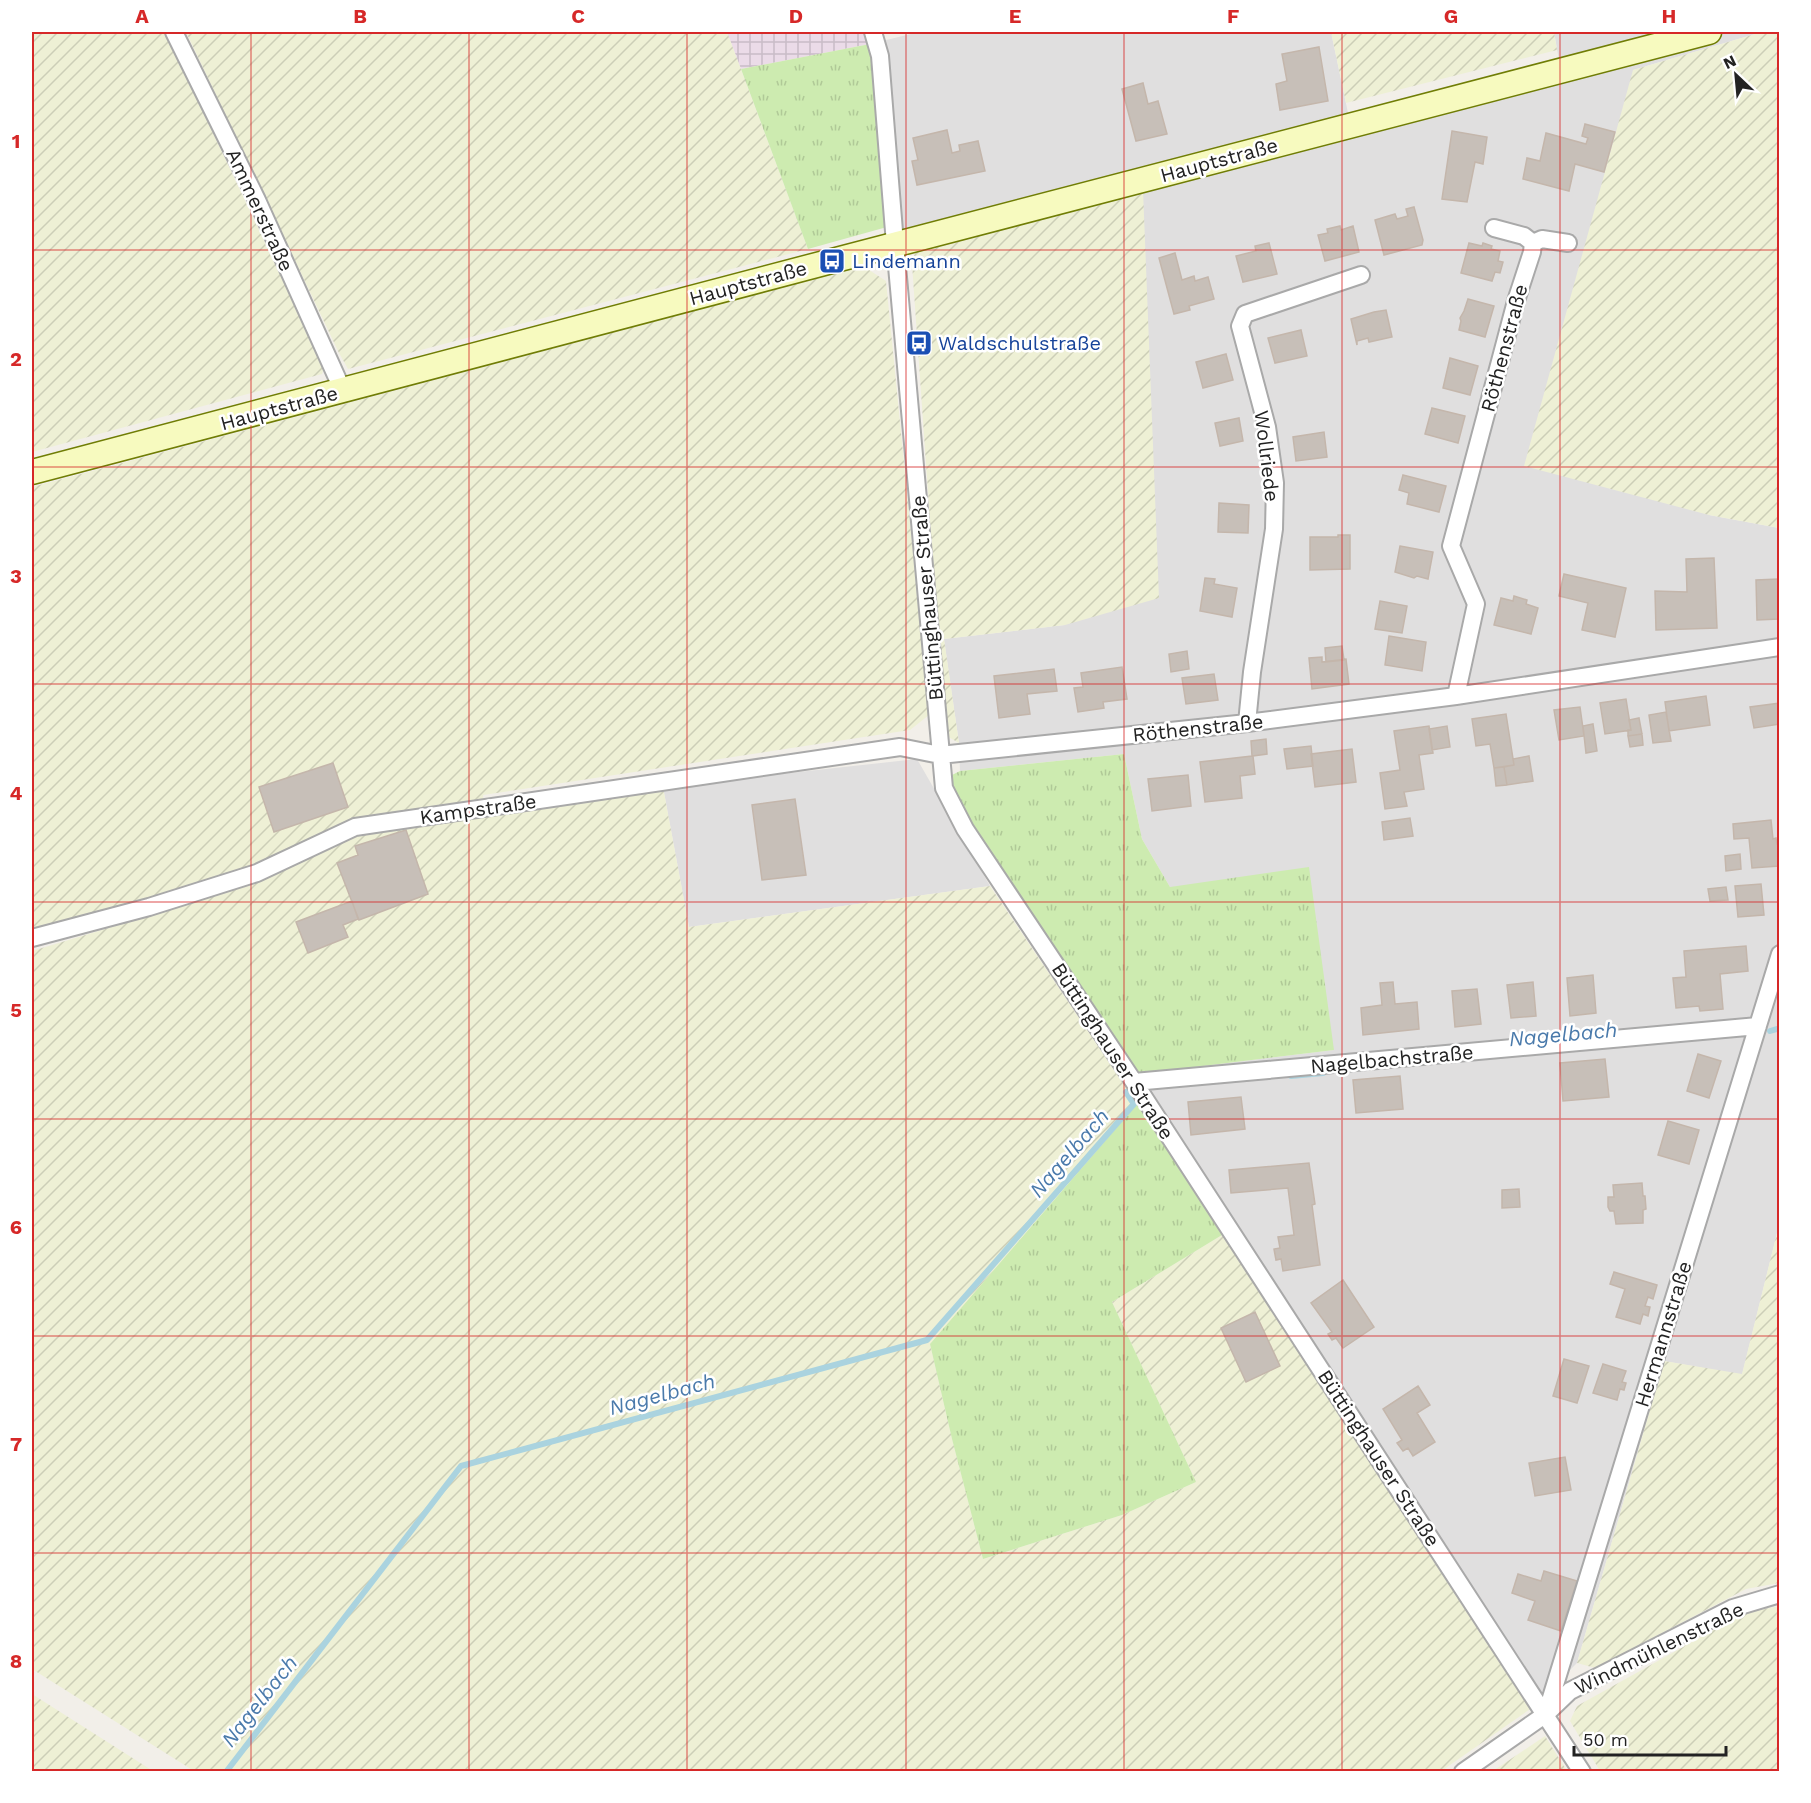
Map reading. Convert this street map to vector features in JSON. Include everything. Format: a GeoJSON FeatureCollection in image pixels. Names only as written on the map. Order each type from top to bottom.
{"type":"FeatureCollection","features":[{"type":"Feature","properties":{"kind":"main road","name":"Hauptstraße"},"geometry":{"type":"LineString","coordinates":[[32,472],[1709,32]]}},
{"type":"Feature","properties":{"kind":"street","name":"Ammerstraße"},"geometry":{"type":"LineString","coordinates":[[174,32],[257,200],[344,391]]}},
{"type":"Feature","properties":{"kind":"street"},"geometry":{"type":"LineString","coordinates":[[873,32],[880,56],[895,244]]}},
{"type":"Feature","properties":{"kind":"street"},"geometry":{"type":"LineString","coordinates":[[1494,228],[1524,236],[1533,243],[1542,239],[1568,243]]}},
{"type":"Feature","properties":{"kind":"street","name":"Röthenstraße"},"geometry":{"type":"LineString","coordinates":[[1456,696],[1476,604],[1452,546],[1533,243]]}},
{"type":"Feature","properties":{"kind":"street","name":"Büttinghauser Straße"},"geometry":{"type":"LineString","coordinates":[[895,244],[944,788],[965,829],[1134,1082],[1582,1772]]}},
{"type":"Feature","properties":{"kind":"street","name":"Wollriede"},"geometry":{"type":"LineString","coordinates":[[1247,723],[1252,672],[1274,529],[1275,483],[1267,427],[1240,326],[1245,314],[1361,275]]}},
{"type":"Feature","properties":{"kind":"street","name":"Röthenstraße"},"geometry":{"type":"LineString","coordinates":[[940,755],[1247,723],[1456,696],[1779,647]]}},
{"type":"Feature","properties":{"kind":"street","name":"Kampstraße"},"geometry":{"type":"LineString","coordinates":[[32,938],[149,907],[258,873],[355,827],[900,747],[940,755]]}},
{"type":"Feature","properties":{"kind":"street","name":"Hermannstraße"},"geometry":{"type":"LineString","coordinates":[[1546,1714],[1779,954]]}},
{"type":"Feature","properties":{"kind":"street","name":"Nagelbachstraße"},"geometry":{"type":"LineString","coordinates":[[1134,1082],[1758,1026]]}},
{"type":"Feature","properties":{"kind":"street","name":"Windmühlenstraße"},"geometry":{"type":"LineString","coordinates":[[1463,1772],[1546,1714],[1570,1691],[1733,1608],[1779,1594]]}},
{"type":"Feature","properties":{"kind":"shaded area"},"geometry":{"type":"Polygon","coordinates":[[[727,32],[867,32],[870,44],[741,69],[727,32]]]}},
{"type":"Feature","properties":{"kind":"shaded area"},"geometry":{"type":"Polygon","coordinates":[[[919,32],[1331,32],[1348,113],[1559,60],[1554,32],[1762,32],[1633,70],[1709,515],[1779,528],[1779,1225],[1742,1375],[1664,1361],[1577,1663],[1533,1707],[1118,1076],[1334,1050],[1170,887],[1142,839],[1124,754],[960,771],[959,743],[944,639],[1065,625],[916,248],[887,227],[870,44],[919,32]]]}},
{"type":"Feature","properties":{"kind":"shaded area"},"geometry":{"type":"Polygon","coordinates":[[[917,759],[990,886],[689,927],[663,787],[917,759]]]}},
{"type":"Feature","properties":{"kind":"green space"},"geometry":{"type":"Polygon","coordinates":[[[32,32],[165,32],[324,367],[322,374],[32,452],[32,32]]]}},
{"type":"Feature","properties":{"kind":"green space"},"geometry":{"type":"Polygon","coordinates":[[[186,32],[727,32],[808,249],[348,369],[186,32]]]}},
{"type":"Feature","properties":{"kind":"green space"},"geometry":{"type":"Polygon","coordinates":[[[1331,32],[1554,32],[1557,50],[1346,103],[1331,32]]]}},
{"type":"Feature","properties":{"kind":"green space"},"geometry":{"type":"Polygon","coordinates":[[[1762,32],[1780,32],[1779,528],[1709,515],[1524,466],[1633,70],[1762,32]]]}},
{"type":"Feature","properties":{"kind":"green space"},"geometry":{"type":"Polygon","coordinates":[[[870,44],[887,227],[808,249],[741,69],[870,44]]]}},
{"type":"Feature","properties":{"kind":"green space"},"geometry":{"type":"Polygon","coordinates":[[[1143,190],[1159,598],[1065,625],[944,639],[959,743],[945,735],[912,264],[916,248],[1143,190]]]}},
{"type":"Feature","properties":{"kind":"green space"},"geometry":{"type":"Polygon","coordinates":[[[863,266],[886,281],[929,715],[910,730],[483,795],[485,815],[663,787],[689,927],[990,886],[1137,1104],[930,1344],[983,1559],[1122,1515],[1196,1482],[1112,1302],[1222,1235],[1533,1707],[1440,1772],[194,1771],[32,1669],[32,951],[255,884],[259,865],[147,901],[32,931],[32,487],[863,266]]]}},
{"type":"Feature","properties":{"kind":"green space"},"geometry":{"type":"Polygon","coordinates":[[[1124,754],[1142,839],[1170,887],[1309,867],[1334,1050],[1138,1074],[957,803],[950,776],[960,771],[1124,754]]]}},
{"type":"Feature","properties":{"kind":"green space"},"geometry":{"type":"Polygon","coordinates":[[[1137,1104],[1222,1235],[1112,1302],[1196,1482],[1122,1515],[983,1559],[930,1344],[1137,1104]]]}},
{"type":"Feature","properties":{"kind":"green space"},"geometry":{"type":"Polygon","coordinates":[[[1779,1225],[1779,1583],[1746,1589],[1595,1668],[1577,1663],[1664,1361],[1742,1374],[1779,1225]]]}},
{"type":"Feature","properties":{"kind":"green space"},"geometry":{"type":"Polygon","coordinates":[[[1779,1606],[1779,1771],[1600,1771],[1570,1721],[1577,1706],[1744,1613],[1779,1606]]]}},
{"type":"Feature","properties":{"kind":"green space"},"geometry":{"type":"Polygon","coordinates":[[[32,1694],[153,1771],[32,1771],[32,1694]]]}},
{"type":"Feature","properties":{"kind":"green space"},"geometry":{"type":"Polygon","coordinates":[[[1545,1736],[1567,1771],[1493,1771],[1545,1736]]]}},
{"type":"Feature","properties":{"kind":"building"},"geometry":{"type":"Polygon","coordinates":[[[1319,47],[1328,101],[1280,110],[1276,84],[1287,81],[1282,54],[1319,47]]]}},
{"type":"Feature","properties":{"kind":"building"},"geometry":{"type":"Polygon","coordinates":[[[1143,83],[1148,104],[1158,101],[1167,134],[1136,141],[1122,89],[1143,83]]]}},
{"type":"Feature","properties":{"kind":"building"},"geometry":{"type":"Polygon","coordinates":[[[1585,124],[1615,132],[1604,172],[1575,164],[1569,191],[1523,179],[1527,158],[1540,161],[1546,133],[1586,144],[1588,138],[1582,136],[1585,124]]]}},
{"type":"Feature","properties":{"kind":"building"},"geometry":{"type":"Polygon","coordinates":[[[947,130],[952,153],[960,151],[959,145],[978,141],[985,171],[917,185],[912,161],[918,160],[913,138],[947,130]]]}},
{"type":"Feature","properties":{"kind":"building"},"geometry":{"type":"Polygon","coordinates":[[[1452,131],[1487,137],[1483,164],[1475,162],[1467,202],[1442,199],[1452,131]]]}},
{"type":"Feature","properties":{"kind":"building"},"geometry":{"type":"Polygon","coordinates":[[[1414,207],[1423,240],[1422,245],[1384,255],[1375,220],[1395,214],[1397,219],[1408,216],[1406,209],[1414,207]]]}},
{"type":"Feature","properties":{"kind":"building"},"geometry":{"type":"Polygon","coordinates":[[[1340,226],[1341,230],[1353,226],[1359,252],[1325,261],[1318,235],[1328,233],[1327,229],[1340,226]]]}},
{"type":"Feature","properties":{"kind":"building"},"geometry":{"type":"Polygon","coordinates":[[[1269,243],[1277,274],[1243,282],[1236,256],[1256,251],[1255,246],[1269,243]]]}},
{"type":"Feature","properties":{"kind":"building"},"geometry":{"type":"Polygon","coordinates":[[[1469,243],[1482,246],[1483,243],[1492,246],[1491,249],[1500,251],[1498,261],[1503,262],[1500,273],[1495,272],[1492,281],[1461,273],[1469,243]]]}},
{"type":"Feature","properties":{"kind":"building"},"geometry":{"type":"Polygon","coordinates":[[[1175,253],[1182,280],[1194,276],[1195,281],[1208,277],[1214,299],[1189,306],[1190,310],[1174,314],[1159,258],[1175,253]]]}},
{"type":"Feature","properties":{"kind":"building"},"geometry":{"type":"Polygon","coordinates":[[[1468,299],[1494,306],[1485,337],[1459,330],[1460,318],[1468,299]]]}},
{"type":"Feature","properties":{"kind":"building"},"geometry":{"type":"Polygon","coordinates":[[[1386,310],[1392,337],[1369,342],[1368,338],[1357,341],[1357,345],[1351,319],[1386,310]]]}},
{"type":"Feature","properties":{"kind":"building"},"geometry":{"type":"Polygon","coordinates":[[[1301,330],[1307,356],[1275,363],[1268,338],[1301,330]]]}},
{"type":"Feature","properties":{"kind":"building"},"geometry":{"type":"Polygon","coordinates":[[[1226,354],[1233,380],[1203,388],[1196,362],[1226,354]]]}},
{"type":"Feature","properties":{"kind":"building"},"geometry":{"type":"Polygon","coordinates":[[[1450,358],[1478,366],[1470,395],[1443,388],[1450,358]]]}},
{"type":"Feature","properties":{"kind":"building"},"geometry":{"type":"Polygon","coordinates":[[[1432,408],[1465,416],[1458,443],[1425,434],[1432,408]]]}},
{"type":"Feature","properties":{"kind":"building"},"geometry":{"type":"Polygon","coordinates":[[[1239,418],[1243,441],[1220,446],[1215,423],[1239,418]]]}},
{"type":"Feature","properties":{"kind":"building"},"geometry":{"type":"Polygon","coordinates":[[[1324,432],[1327,457],[1296,461],[1293,437],[1324,432]]]}},
{"type":"Feature","properties":{"kind":"building"},"geometry":{"type":"Polygon","coordinates":[[[1403,475],[1446,486],[1439,512],[1407,504],[1409,493],[1399,490],[1403,475]]]}},
{"type":"Feature","properties":{"kind":"building"},"geometry":{"type":"Polygon","coordinates":[[[1219,503],[1249,505],[1248,533],[1218,532],[1219,503]]]}},
{"type":"Feature","properties":{"kind":"building"},"geometry":{"type":"Polygon","coordinates":[[[1338,535],[1350,535],[1350,569],[1310,570],[1310,537],[1338,537],[1338,535]]]}},
{"type":"Feature","properties":{"kind":"building"},"geometry":{"type":"Polygon","coordinates":[[[1400,546],[1433,552],[1428,579],[1417,576],[1414,578],[1395,572],[1400,546]]]}},
{"type":"Feature","properties":{"kind":"building"},"geometry":{"type":"Polygon","coordinates":[[[1714,558],[1717,628],[1656,630],[1655,591],[1687,592],[1686,559],[1714,558]]]}},
{"type":"Feature","properties":{"kind":"building"},"geometry":{"type":"Polygon","coordinates":[[[1564,574],[1626,588],[1615,637],[1582,630],[1588,603],[1559,596],[1564,574]]]}},
{"type":"Feature","properties":{"kind":"building"},"geometry":{"type":"Polygon","coordinates":[[[1205,578],[1215,579],[1214,584],[1237,588],[1232,617],[1200,611],[1205,578]]]}},
{"type":"Feature","properties":{"kind":"building"},"geometry":{"type":"Polygon","coordinates":[[[1778,579],[1779,619],[1757,620],[1756,580],[1778,579]]]}},
{"type":"Feature","properties":{"kind":"building"},"geometry":{"type":"Polygon","coordinates":[[[1514,596],[1527,600],[1526,604],[1538,608],[1531,634],[1494,625],[1501,598],[1513,601],[1514,596]]]}},
{"type":"Feature","properties":{"kind":"building"},"geometry":{"type":"Polygon","coordinates":[[[1380,601],[1407,606],[1402,633],[1375,629],[1380,601]]]}},
{"type":"Feature","properties":{"kind":"building"},"geometry":{"type":"Polygon","coordinates":[[[1389,636],[1426,642],[1422,671],[1385,665],[1389,636]]]}},
{"type":"Feature","properties":{"kind":"building"},"geometry":{"type":"Polygon","coordinates":[[[1342,646],[1344,660],[1326,662],[1325,648],[1342,646]]]}},
{"type":"Feature","properties":{"kind":"building"},"geometry":{"type":"Polygon","coordinates":[[[1187,651],[1189,669],[1171,672],[1169,654],[1187,651]]]}},
{"type":"Feature","properties":{"kind":"building"},"geometry":{"type":"Polygon","coordinates":[[[1322,657],[1322,662],[1346,659],[1349,684],[1312,689],[1309,658],[1322,657]]]}},
{"type":"Feature","properties":{"kind":"building"},"geometry":{"type":"Polygon","coordinates":[[[1122,667],[1127,699],[1103,702],[1104,708],[1078,712],[1074,688],[1083,687],[1081,673],[1122,667]]]}},
{"type":"Feature","properties":{"kind":"building"},"geometry":{"type":"Polygon","coordinates":[[[1054,669],[1057,691],[1027,694],[1030,714],[999,718],[994,676],[1054,669]]]}},
{"type":"Feature","properties":{"kind":"building"},"geometry":{"type":"Polygon","coordinates":[[[1214,674],[1218,700],[1186,704],[1182,678],[1214,674]]]}},
{"type":"Feature","properties":{"kind":"building"},"geometry":{"type":"Polygon","coordinates":[[[1706,696],[1710,725],[1669,731],[1665,702],[1706,696]]]}},
{"type":"Feature","properties":{"kind":"building"},"geometry":{"type":"Polygon","coordinates":[[[1626,699],[1631,730],[1605,734],[1600,703],[1626,699]]]}},
{"type":"Feature","properties":{"kind":"building"},"geometry":{"type":"Polygon","coordinates":[[[1780,703],[1780,724],[1754,728],[1750,707],[1780,703]]]}},
{"type":"Feature","properties":{"kind":"building"},"geometry":{"type":"Polygon","coordinates":[[[1580,707],[1584,736],[1559,740],[1554,710],[1580,707]]]}},
{"type":"Feature","properties":{"kind":"building"},"geometry":{"type":"Polygon","coordinates":[[[1666,712],[1671,741],[1653,743],[1649,715],[1666,712]]]}},
{"type":"Feature","properties":{"kind":"building"},"geometry":{"type":"Polygon","coordinates":[[[1506,714],[1514,765],[1494,768],[1490,744],[1476,746],[1472,719],[1506,714]]]}},
{"type":"Feature","properties":{"kind":"building"},"geometry":{"type":"Polygon","coordinates":[[[1639,718],[1642,734],[1628,736],[1628,730],[1631,730],[1629,720],[1639,718]]]}},
{"type":"Feature","properties":{"kind":"building"},"geometry":{"type":"Polygon","coordinates":[[[1593,724],[1597,751],[1586,753],[1583,726],[1593,724]]]}},
{"type":"Feature","properties":{"kind":"building"},"geometry":{"type":"Polygon","coordinates":[[[1429,726],[1433,753],[1419,755],[1424,789],[1404,792],[1407,806],[1385,809],[1380,773],[1400,770],[1394,731],[1429,726]]]}},
{"type":"Feature","properties":{"kind":"building"},"geometry":{"type":"Polygon","coordinates":[[[1447,726],[1450,747],[1432,750],[1429,729],[1447,726]]]}},
{"type":"Feature","properties":{"kind":"building"},"geometry":{"type":"Polygon","coordinates":[[[1642,734],[1643,745],[1630,747],[1628,736],[1642,734]]]}},
{"type":"Feature","properties":{"kind":"building"},"geometry":{"type":"Polygon","coordinates":[[[1266,739],[1267,754],[1253,756],[1255,774],[1240,776],[1242,798],[1205,802],[1200,762],[1252,756],[1251,741],[1266,739]]]}},
{"type":"Feature","properties":{"kind":"building"},"geometry":{"type":"Polygon","coordinates":[[[1311,746],[1313,766],[1287,769],[1284,749],[1311,746]]]}},
{"type":"Feature","properties":{"kind":"building"},"geometry":{"type":"Polygon","coordinates":[[[1352,749],[1356,782],[1315,787],[1311,754],[1352,749]]]}},
{"type":"Feature","properties":{"kind":"building"},"geometry":{"type":"Polygon","coordinates":[[[1529,756],[1533,781],[1507,785],[1504,767],[1514,765],[1513,759],[1529,756]]]}},
{"type":"Feature","properties":{"kind":"building"},"geometry":{"type":"Polygon","coordinates":[[[333,763],[348,807],[274,832],[259,787],[333,763]]]}},
{"type":"Feature","properties":{"kind":"building"},"geometry":{"type":"Polygon","coordinates":[[[1504,767],[1507,785],[1496,786],[1494,768],[1504,767]]]}},
{"type":"Feature","properties":{"kind":"building"},"geometry":{"type":"Polygon","coordinates":[[[1188,775],[1191,806],[1152,811],[1148,779],[1188,775]]]}},
{"type":"Feature","properties":{"kind":"building"},"geometry":{"type":"Polygon","coordinates":[[[795,799],[806,875],[762,880],[752,805],[795,799]]]}},
{"type":"Feature","properties":{"kind":"building"},"geometry":{"type":"Polygon","coordinates":[[[1410,818],[1413,836],[1384,840],[1382,822],[1410,818]]]}},
{"type":"Feature","properties":{"kind":"building"},"geometry":{"type":"Polygon","coordinates":[[[1771,820],[1773,839],[1776,838],[1777,844],[1780,844],[1779,866],[1752,868],[1749,838],[1734,839],[1733,824],[1771,820]]]}},
{"type":"Feature","properties":{"kind":"building"},"geometry":{"type":"Polygon","coordinates":[[[406,830],[428,894],[359,920],[337,863],[358,855],[355,846],[406,830]]]}},
{"type":"Feature","properties":{"kind":"building"},"geometry":{"type":"Polygon","coordinates":[[[1740,854],[1741,869],[1726,871],[1725,856],[1740,854]]]}},
{"type":"Feature","properties":{"kind":"building"},"geometry":{"type":"Polygon","coordinates":[[[1761,884],[1764,915],[1738,917],[1735,886],[1761,884]]]}},
{"type":"Feature","properties":{"kind":"building"},"geometry":{"type":"Polygon","coordinates":[[[1726,887],[1728,900],[1710,901],[1708,889],[1726,887]]]}},
{"type":"Feature","properties":{"kind":"building"},"geometry":{"type":"Polygon","coordinates":[[[352,901],[358,919],[343,925],[348,937],[308,953],[296,922],[352,901]]]}},
{"type":"Feature","properties":{"kind":"building"},"geometry":{"type":"Polygon","coordinates":[[[1746,946],[1748,971],[1720,974],[1723,1009],[1700,1011],[1699,1006],[1676,1008],[1673,978],[1686,977],[1684,951],[1746,946]]]}},
{"type":"Feature","properties":{"kind":"building"},"geometry":{"type":"Polygon","coordinates":[[[1593,975],[1596,1013],[1570,1016],[1567,978],[1593,975]]]}},
{"type":"Feature","properties":{"kind":"building"},"geometry":{"type":"Polygon","coordinates":[[[1393,982],[1395,1004],[1417,1002],[1419,1029],[1363,1035],[1361,1008],[1382,1005],[1380,983],[1393,982]]]}},
{"type":"Feature","properties":{"kind":"building"},"geometry":{"type":"Polygon","coordinates":[[[1533,982],[1536,1016],[1511,1018],[1507,985],[1533,982]]]}},
{"type":"Feature","properties":{"kind":"building"},"geometry":{"type":"Polygon","coordinates":[[[1477,989],[1481,1024],[1455,1027],[1452,991],[1477,989]]]}},
{"type":"Feature","properties":{"kind":"building"},"geometry":{"type":"Polygon","coordinates":[[[1698,1054],[1721,1061],[1709,1098],[1687,1091],[1698,1054]]]}},
{"type":"Feature","properties":{"kind":"building"},"geometry":{"type":"Polygon","coordinates":[[[1605,1059],[1609,1097],[1563,1101],[1560,1063],[1605,1059]]]}},
{"type":"Feature","properties":{"kind":"building"},"geometry":{"type":"Polygon","coordinates":[[[1400,1076],[1403,1109],[1356,1113],[1353,1080],[1400,1076]]]}},
{"type":"Feature","properties":{"kind":"building"},"geometry":{"type":"Polygon","coordinates":[[[1241,1097],[1245,1129],[1191,1135],[1188,1102],[1241,1097]]]}},
{"type":"Feature","properties":{"kind":"building"},"geometry":{"type":"Polygon","coordinates":[[[1668,1121],[1699,1130],[1689,1164],[1658,1155],[1668,1121]]]}},
{"type":"Feature","properties":{"kind":"building"},"geometry":{"type":"Polygon","coordinates":[[[1309,1163],[1320,1265],[1283,1271],[1281,1259],[1276,1260],[1274,1249],[1280,1248],[1278,1237],[1294,1235],[1288,1188],[1231,1193],[1229,1170],[1309,1163]]]}},
{"type":"Feature","properties":{"kind":"building"},"geometry":{"type":"Polygon","coordinates":[[[1642,1183],[1646,1209],[1643,1210],[1643,1223],[1616,1224],[1614,1211],[1610,1211],[1608,1207],[1608,1197],[1614,1197],[1613,1185],[1642,1183]]]}},
{"type":"Feature","properties":{"kind":"building"},"geometry":{"type":"Polygon","coordinates":[[[1519,1189],[1520,1207],[1502,1208],[1502,1190],[1519,1189]]]}},
{"type":"Feature","properties":{"kind":"building"},"geometry":{"type":"Polygon","coordinates":[[[1614,1272],[1657,1285],[1653,1299],[1648,1297],[1645,1306],[1650,1307],[1648,1316],[1643,1314],[1640,1324],[1616,1317],[1625,1289],[1610,1284],[1614,1272]]]}},
{"type":"Feature","properties":{"kind":"building"},"geometry":{"type":"Polygon","coordinates":[[[1343,1280],[1374,1327],[1343,1348],[1336,1338],[1332,1340],[1328,1334],[1332,1332],[1311,1303],[1343,1280]]]}},
{"type":"Feature","properties":{"kind":"building"},"geometry":{"type":"Polygon","coordinates":[[[1255,1312],[1280,1366],[1246,1382],[1221,1328],[1255,1312]]]}},
{"type":"Feature","properties":{"kind":"building"},"geometry":{"type":"Polygon","coordinates":[[[1564,1359],[1589,1366],[1577,1403],[1553,1396],[1564,1359]]]}},
{"type":"Feature","properties":{"kind":"building"},"geometry":{"type":"Polygon","coordinates":[[[1603,1364],[1626,1371],[1622,1382],[1626,1383],[1624,1390],[1620,1389],[1617,1400],[1593,1393],[1603,1364]]]}},
{"type":"Feature","properties":{"kind":"building"},"geometry":{"type":"Polygon","coordinates":[[[1418,1386],[1430,1405],[1417,1413],[1435,1442],[1413,1456],[1408,1448],[1403,1451],[1397,1443],[1402,1440],[1383,1409],[1418,1386]]]}},
{"type":"Feature","properties":{"kind":"building"},"geometry":{"type":"Polygon","coordinates":[[[1565,1457],[1571,1490],[1535,1496],[1529,1463],[1565,1457]]]}},
{"type":"Feature","properties":{"kind":"building"},"geometry":{"type":"Polygon","coordinates":[[[1544,1571],[1577,1581],[1561,1631],[1528,1620],[1535,1601],[1512,1593],[1518,1574],[1541,1581],[1544,1571]]]}},
{"type":"Feature","properties":{"kind":"waterway","name":"Nagelbach"},"geometry":{"type":"LineString","coordinates":[[1770,1031],[1780,1028]]}},
{"type":"Feature","properties":{"kind":"waterway","name":"Nagelbach"},"geometry":{"type":"LineString","coordinates":[[1291,1076],[1323,1073]]}},
{"type":"Feature","properties":{"kind":"waterway","name":"Nagelbach"},"geometry":{"type":"LineString","coordinates":[[226,1772],[461,1466],[927,1340],[1134,1104],[1126,1092]]}},
{"type":"Feature","properties":{"kind":"place","name":"Lindemann"},"geometry":{"type":"Point","coordinates":[832,261]}},
{"type":"Feature","properties":{"kind":"place","name":"Waldschulstraße"},"geometry":{"type":"Point","coordinates":[919,343]}}]}
